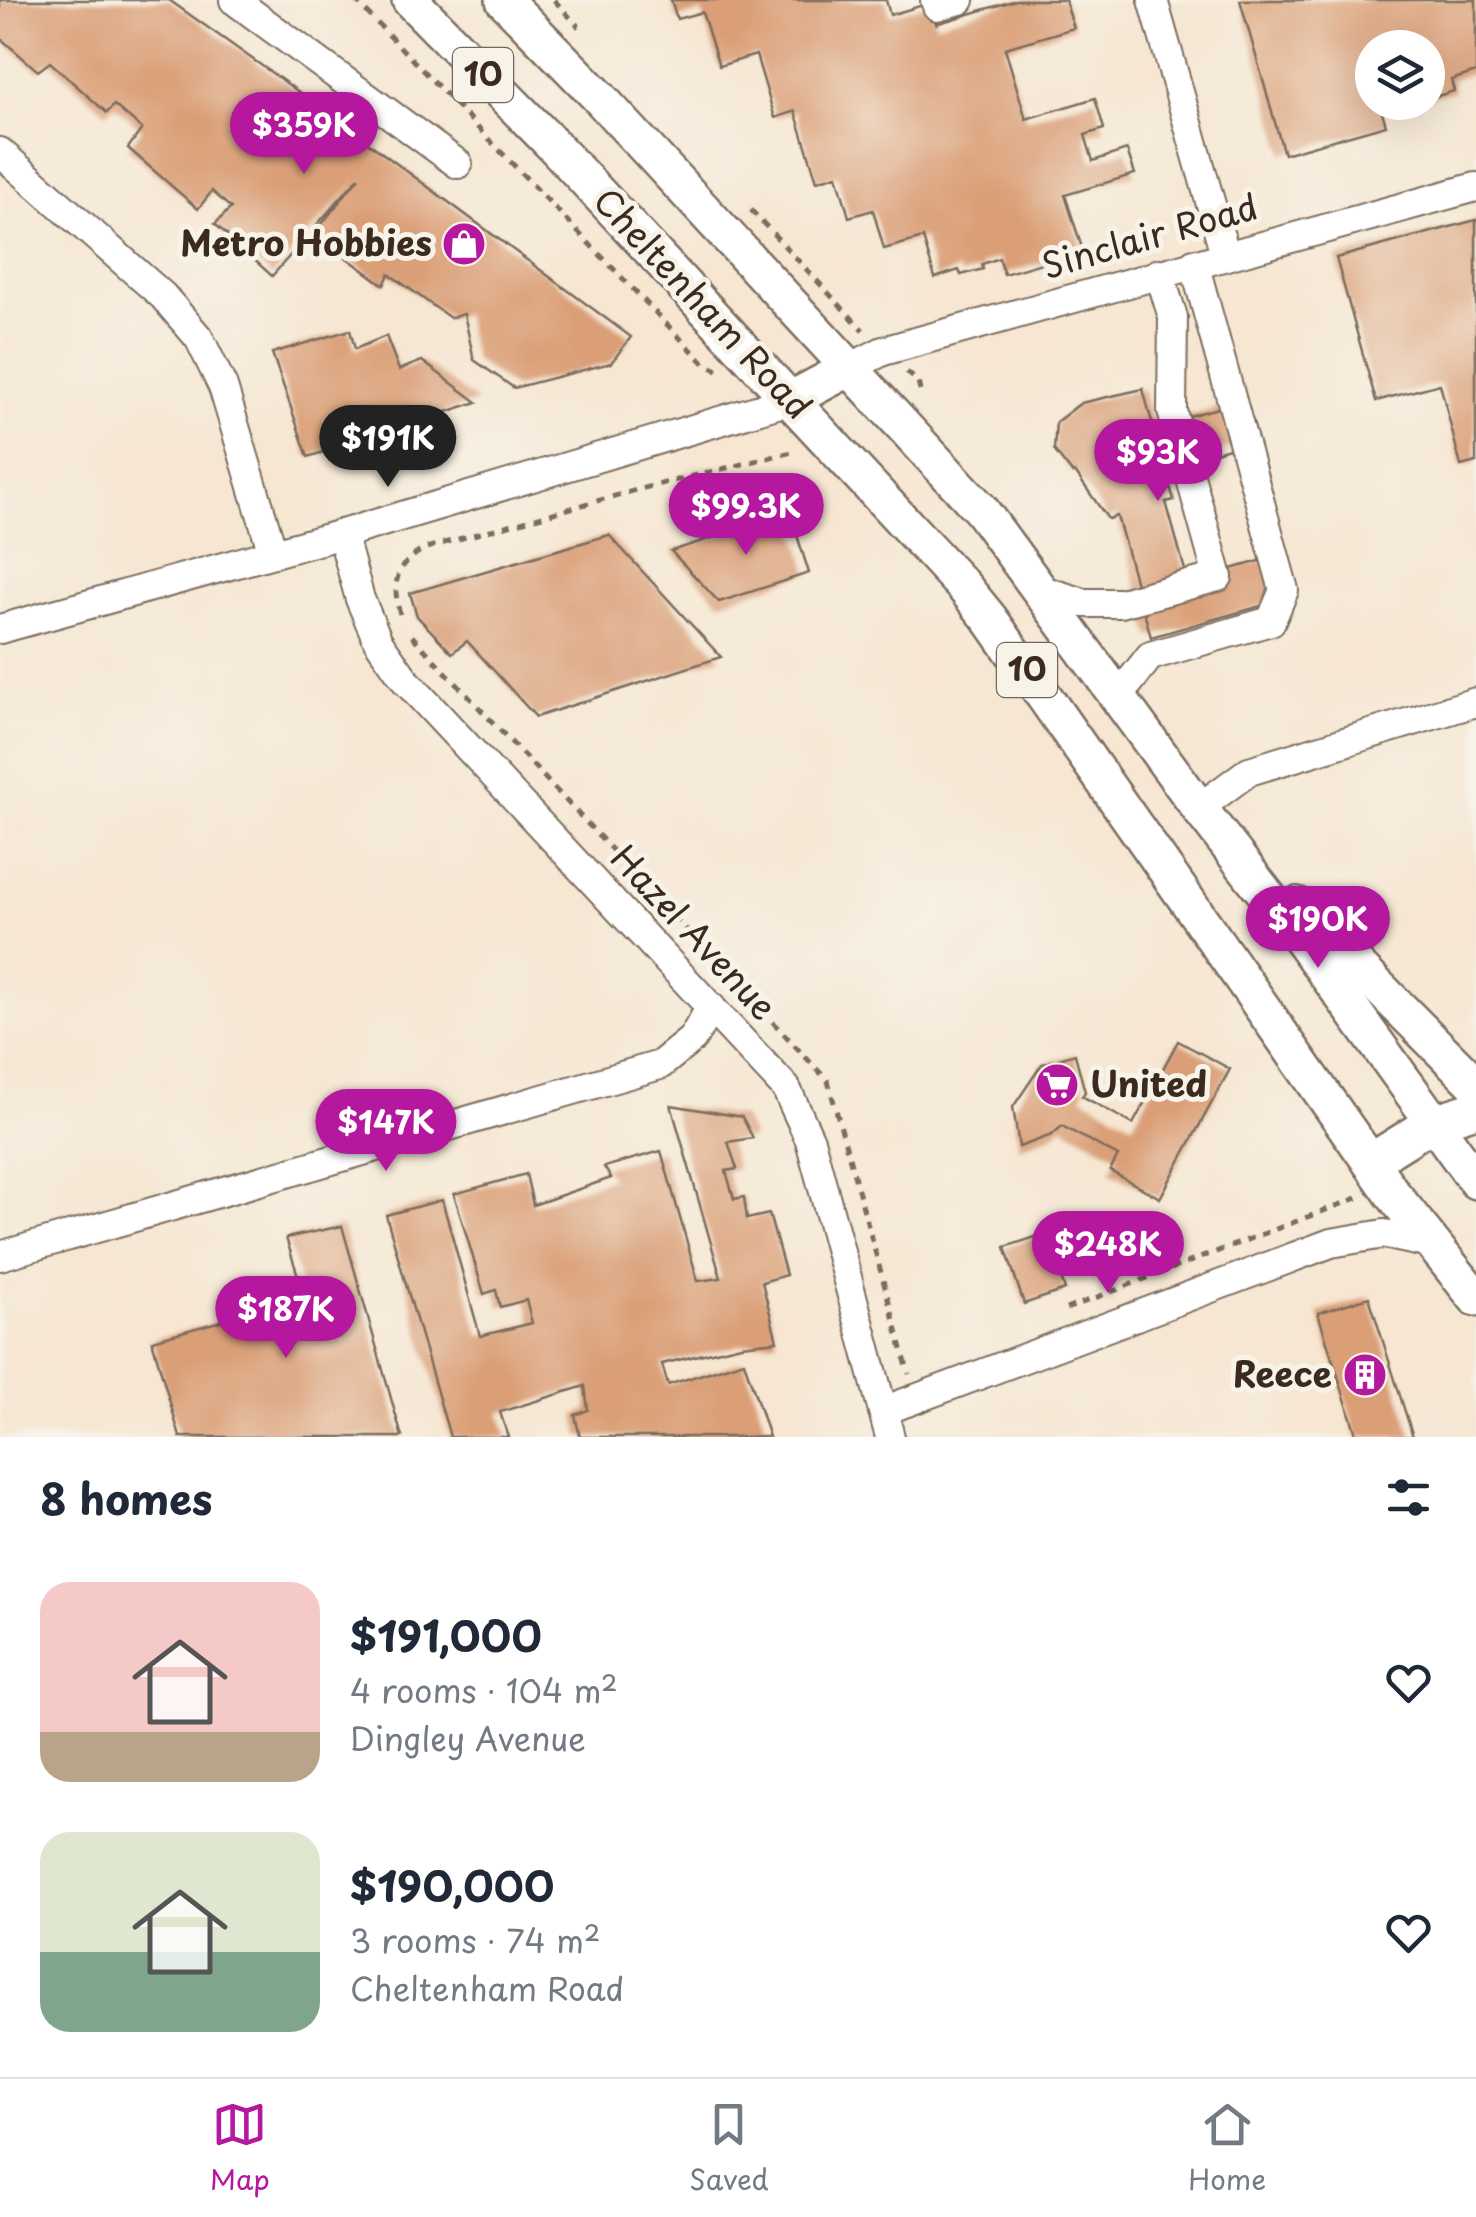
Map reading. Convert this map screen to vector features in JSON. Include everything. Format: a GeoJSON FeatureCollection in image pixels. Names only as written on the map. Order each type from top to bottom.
{"type":"FeatureCollection","features":[{"type":"Feature","properties":{"kind":"main road","name":"Cheltenham Road"},"geometry":{"type":"LineString","coordinates":[[410,0],[557,149],[923,540],[990,619],[1370,1162],[1476,1298]]}},
{"type":"Feature","properties":{"kind":"main road","name":"Cheltenham Road"},"geometry":{"type":"LineString","coordinates":[[504,0],[981,510],[1434,1122],[1469,1160]]}},
{"type":"Feature","properties":{"kind":"main road"},"geometry":{"type":"LineString","coordinates":[[790,400],[848,369]]}},
{"type":"Feature","properties":{"kind":"main road"},"geometry":{"type":"LineString","coordinates":[[1201,811],[1476,1085]]}},
{"type":"Feature","properties":{"kind":"main road"},"geometry":{"type":"LineString","coordinates":[[1370,1162],[1434,1122],[1476,1109]]}},
{"type":"Feature","properties":{"kind":"main road"},"geometry":{"type":"LineString","coordinates":[[1370,1162],[1469,1160]]}},
{"type":"Feature","properties":{"kind":"street"},"geometry":{"type":"LineString","coordinates":[[234,0],[458,164]]}},
{"type":"Feature","properties":{"kind":"street"},"geometry":{"type":"LineString","coordinates":[[935,0],[937,6],[960,0]]}},
{"type":"Feature","properties":{"kind":"street"},"geometry":{"type":"LineString","coordinates":[[1153,0],[1225,254]]}},
{"type":"Feature","properties":{"kind":"street"},"geometry":{"type":"LineString","coordinates":[[0,152],[163,296],[199,338],[224,387],[273,553]]}},
{"type":"Feature","properties":{"kind":"street","name":"Sinclair Road"},"geometry":{"type":"LineString","coordinates":[[848,369],[883,351],[1476,187]]}},
{"type":"Feature","properties":{"kind":"street"},"geometry":{"type":"LineString","coordinates":[[1118,696],[1150,656],[1271,621],[1284,590],[1194,263]]}},
{"type":"Feature","properties":{"kind":"street"},"geometry":{"type":"LineString","coordinates":[[1039,589],[1084,603],[1121,603],[1218,576],[1172,411],[1173,317],[1159,273]]}},
{"type":"Feature","properties":{"kind":"street"},"geometry":{"type":"LineString","coordinates":[[0,629],[342,534],[790,400]]}},
{"type":"Feature","properties":{"kind":"street","name":"Hazel Avenue"},"geometry":{"type":"LineString","coordinates":[[342,534],[360,600],[378,641],[406,681],[786,1088],[810,1140],[886,1424]]}},
{"type":"Feature","properties":{"kind":"street"},"geometry":{"type":"LineString","coordinates":[[1201,811],[1249,772],[1476,702]]}},
{"type":"Feature","properties":{"kind":"street"},"geometry":{"type":"LineString","coordinates":[[0,1256],[660,1066],[692,1038],[711,1007]]}},
{"type":"Feature","properties":{"kind":"street"},"geometry":{"type":"LineString","coordinates":[[886,1424],[918,1398],[1331,1242],[1384,1234],[1431,1244]]}},
{"type":"Feature","properties":{"kind":"path"},"geometry":{"type":"LineString","coordinates":[[355,0],[706,365],[723,372]]}},
{"type":"Feature","properties":{"kind":"path"},"geometry":{"type":"LineString","coordinates":[[883,351],[918,382],[923,398],[899,420]]}},
{"type":"Feature","properties":{"kind":"path"},"geometry":{"type":"LineString","coordinates":[[833,446],[644,488],[440,543],[406,561],[394,583],[406,630],[828,1080],[918,1398]]}},
{"type":"Feature","properties":{"kind":"building"},"geometry":{"type":"Polygon","coordinates":[[[0,0],[169,0],[631,337],[611,363],[514,388],[474,360],[464,314],[450,318],[389,274],[384,285],[314,234],[359,177],[272,276],[215,224],[231,208],[212,191],[198,209],[128,148],[142,129],[114,105],[107,113],[50,62],[38,71],[0,38],[0,0]]]}},
{"type":"Feature","properties":{"kind":"building"},"geometry":{"type":"Polygon","coordinates":[[[671,0],[886,0],[890,15],[930,3],[936,24],[1016,0],[1065,0],[1074,28],[1005,48],[1026,119],[1095,98],[1104,129],[1085,135],[1093,161],[1127,150],[1135,174],[1065,195],[1083,251],[1004,274],[999,258],[982,264],[983,269],[961,275],[959,270],[935,278],[923,238],[884,249],[873,210],[849,217],[837,175],[817,181],[795,111],[775,118],[756,55],[719,66],[702,12],[677,19],[671,0]]]}},
{"type":"Feature","properties":{"kind":"building"},"geometry":{"type":"Polygon","coordinates":[[[1240,0],[1476,0],[1476,72],[1451,80],[1454,91],[1445,94],[1445,30],[1355,30],[1355,120],[1384,120],[1386,125],[1284,154],[1240,0]]]}},
{"type":"Feature","properties":{"kind":"building"},"geometry":{"type":"Polygon","coordinates":[[[1476,220],[1476,462],[1461,466],[1440,384],[1376,401],[1336,258],[1476,220]]]}},
{"type":"Feature","properties":{"kind":"building"},"geometry":{"type":"Polygon","coordinates":[[[350,330],[355,349],[386,336],[399,370],[422,361],[477,402],[308,457],[272,353],[350,330]]]}},
{"type":"Feature","properties":{"kind":"building"},"geometry":{"type":"Polygon","coordinates":[[[1143,389],[1153,426],[1243,401],[1254,441],[1202,456],[1195,432],[1157,442],[1174,500],[1166,502],[1188,581],[1267,559],[1279,601],[1151,637],[1117,516],[1108,519],[1054,450],[1056,422],[1081,403],[1143,389]]]}},
{"type":"Feature","properties":{"kind":"building"},"geometry":{"type":"Polygon","coordinates":[[[790,513],[809,573],[719,602],[671,551],[790,513]]]}},
{"type":"Feature","properties":{"kind":"building"},"geometry":{"type":"Polygon","coordinates":[[[609,535],[721,657],[536,717],[467,641],[452,653],[417,616],[410,593],[609,535]]]}},
{"type":"Feature","properties":{"kind":"building"},"geometry":{"type":"Polygon","coordinates":[[[1178,1041],[1230,1069],[1160,1198],[1110,1171],[1118,1156],[1062,1126],[1052,1135],[1019,1147],[1013,1107],[1042,1064],[1075,1054],[1085,1092],[1082,1096],[1133,1124],[1178,1041]]]}},
{"type":"Feature","properties":{"kind":"building"},"geometry":{"type":"Polygon","coordinates":[[[671,1105],[742,1117],[753,1138],[728,1142],[737,1169],[726,1171],[734,1199],[744,1197],[747,1219],[769,1214],[786,1275],[762,1282],[777,1341],[741,1345],[662,1364],[668,1385],[744,1361],[769,1437],[580,1437],[575,1415],[588,1410],[585,1386],[500,1412],[508,1437],[450,1437],[386,1215],[442,1200],[480,1336],[532,1323],[526,1300],[500,1307],[496,1290],[484,1294],[454,1194],[526,1174],[533,1205],[611,1178],[604,1167],[661,1151],[698,1281],[721,1278],[671,1105]]]}},
{"type":"Feature","properties":{"kind":"building"},"geometry":{"type":"Polygon","coordinates":[[[342,1226],[402,1437],[180,1437],[152,1340],[305,1298],[286,1238],[342,1226]]]}},
{"type":"Feature","properties":{"kind":"building"},"geometry":{"type":"Polygon","coordinates":[[[1047,1233],[1065,1290],[1024,1304],[1005,1247],[1047,1233]]]}},
{"type":"Feature","properties":{"kind":"building","name":"Reece"},"geometry":{"type":"Polygon","coordinates":[[[1369,1297],[1413,1437],[1357,1437],[1318,1313],[1369,1297]]]}},
{"type":"Feature","properties":{"kind":"place","name":"Metro Hobbies"},"geometry":{"type":"Point","coordinates":[464,244]}},
{"type":"Feature","properties":{"kind":"place","name":"United"},"geometry":{"type":"Point","coordinates":[1057,1085]}},
{"type":"Feature","properties":{"kind":"place","name":"Reece"},"geometry":{"type":"Point","coordinates":[1365,1375]}}]}
